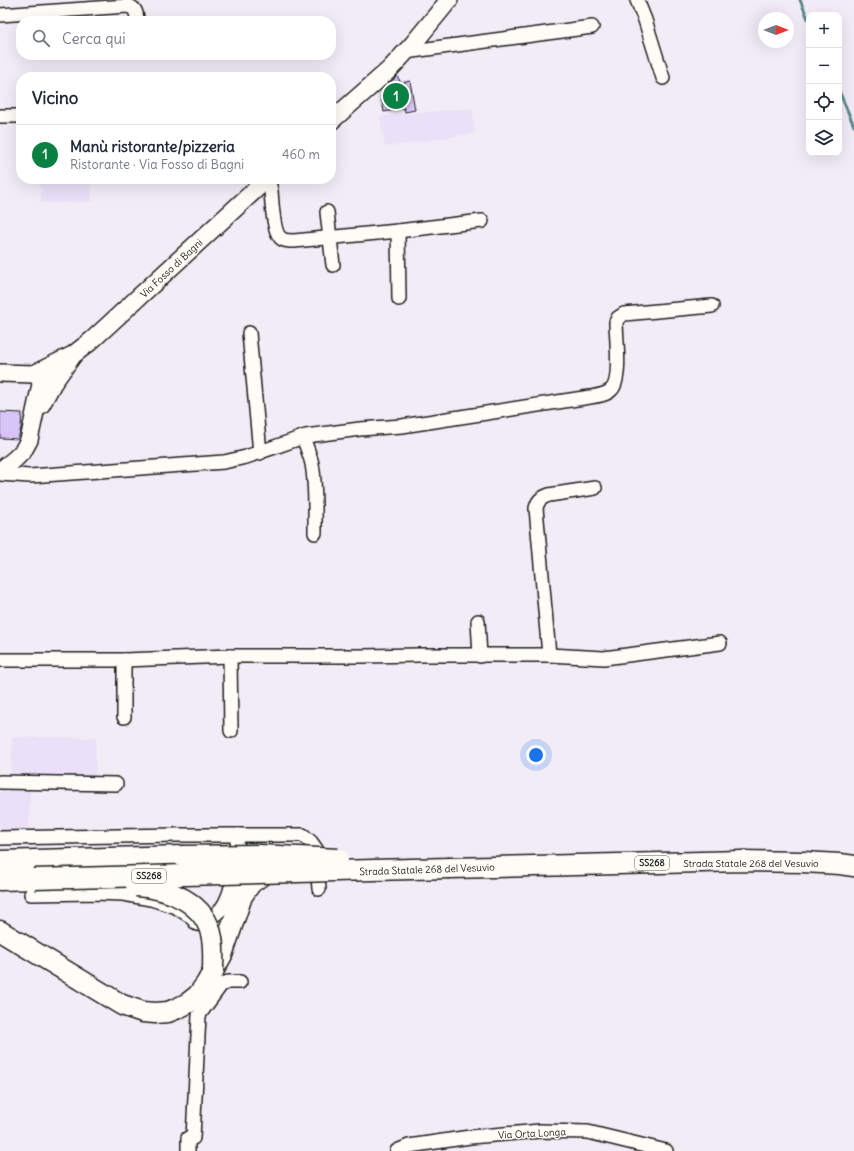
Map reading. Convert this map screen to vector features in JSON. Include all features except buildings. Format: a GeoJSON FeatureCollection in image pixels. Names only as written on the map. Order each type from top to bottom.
{"type":"FeatureCollection","features":[{"type":"Feature","properties":{"kind":"highway"},"geometry":{"type":"LineString","coordinates":[[0,861],[182,856],[266,856],[412,863],[450,868]]}},
{"type":"Feature","properties":{"kind":"highway","name":"Strada Statale 268 del Vesuvio"},"geometry":{"type":"LineString","coordinates":[[0,880],[32,887],[265,873],[450,868],[743,861],[803,862],[854,866]]}},
{"type":"Feature","properties":{"kind":"highway"},"geometry":{"type":"LineString","coordinates":[[0,931],[122,1005],[143,1012],[168,1012],[188,1003],[198,996],[222,956],[242,896],[251,883],[265,873]]}},
{"type":"Feature","properties":{"kind":"highway"},"geometry":{"type":"LineString","coordinates":[[32,887],[72,884],[143,886],[184,898],[202,914],[208,924],[214,951],[213,972]]}},
{"type":"Feature","properties":{"kind":"main road"},"geometry":{"type":"LineString","coordinates":[[336,117],[389,70],[449,0]]}},
{"type":"Feature","properties":{"kind":"main road","name":"Via Fosso di Bagni"},"geometry":{"type":"LineString","coordinates":[[34,374],[73,355],[91,341],[262,184]]}},
{"type":"Feature","properties":{"kind":"main road","name":"Via Fosso di Bagni"},"geometry":{"type":"LineString","coordinates":[[34,415],[53,383],[73,355]]}},
{"type":"Feature","properties":{"kind":"main road"},"geometry":{"type":"LineString","coordinates":[[0,373],[34,374],[38,376],[41,384],[29,440],[23,451],[0,471]]}},
{"type":"Feature","properties":{"kind":"street"},"geometry":{"type":"LineString","coordinates":[[637,0],[645,20],[663,78]]}},
{"type":"Feature","properties":{"kind":"street"},"geometry":{"type":"LineString","coordinates":[[0,15],[127,6],[135,10],[136,16]]}},
{"type":"Feature","properties":{"kind":"street"},"geometry":{"type":"LineString","coordinates":[[405,52],[592,27]]}},
{"type":"Feature","properties":{"kind":"street"},"geometry":{"type":"LineString","coordinates":[[0,116],[16,116]]}},
{"type":"Feature","properties":{"kind":"street"},"geometry":{"type":"LineString","coordinates":[[269,184],[275,228],[282,240],[294,241],[330,238],[482,222]]}},
{"type":"Feature","properties":{"kind":"street"},"geometry":{"type":"LineString","coordinates":[[327,212],[333,265]]}},
{"type":"Feature","properties":{"kind":"street"},"geometry":{"type":"LineString","coordinates":[[398,231],[400,299]]}},
{"type":"Feature","properties":{"kind":"street"},"geometry":{"type":"LineString","coordinates":[[0,474],[30,476],[224,462],[260,453],[303,437],[360,429],[402,426],[590,398],[606,393],[612,389],[617,380],[618,366],[616,322],[618,318],[624,314],[712,306]]}},
{"type":"Feature","properties":{"kind":"street"},"geometry":{"type":"LineString","coordinates":[[249,333],[260,453]]}},
{"type":"Feature","properties":{"kind":"street"},"geometry":{"type":"LineString","coordinates":[[303,437],[310,457],[314,479],[315,533]]}},
{"type":"Feature","properties":{"kind":"street"},"geometry":{"type":"LineString","coordinates":[[549,655],[536,508],[538,501],[542,497],[595,488]]}},
{"type":"Feature","properties":{"kind":"street"},"geometry":{"type":"LineString","coordinates":[[478,621],[480,656]]}},
{"type":"Feature","properties":{"kind":"street"},"geometry":{"type":"LineString","coordinates":[[0,660],[124,660],[230,656],[549,655],[604,658],[720,643]]}},
{"type":"Feature","properties":{"kind":"street"},"geometry":{"type":"LineString","coordinates":[[230,656],[231,731]]}},
{"type":"Feature","properties":{"kind":"street"},"geometry":{"type":"LineString","coordinates":[[124,660],[124,717]]}},
{"type":"Feature","properties":{"kind":"street"},"geometry":{"type":"LineString","coordinates":[[0,782],[116,784]]}},
{"type":"Feature","properties":{"kind":"street"},"geometry":{"type":"LineString","coordinates":[[32,887],[130,895],[151,899],[176,907],[190,916],[197,924],[202,925],[221,908],[231,889],[238,835]]}},
{"type":"Feature","properties":{"kind":"street"},"geometry":{"type":"LineString","coordinates":[[0,838],[303,835],[312,842],[316,849],[319,889]]}},
{"type":"Feature","properties":{"kind":"street"},"geometry":{"type":"LineString","coordinates":[[188,1151],[188,1138],[193,1138],[199,1015],[221,985],[228,982],[240,982]]}},
{"type":"Feature","properties":{"kind":"street","name":"Via Orta Longa"},"geometry":{"type":"LineString","coordinates":[[397,1151],[409,1146],[470,1137],[540,1131],[588,1132],[666,1151]]}},
{"type":"Feature","properties":{"kind":"shaded area"},"geometry":{"type":"Polygon","coordinates":[[[472,108],[475,133],[385,147],[380,116],[472,108]]]}},
{"type":"Feature","properties":{"kind":"shaded area"},"geometry":{"type":"Polygon","coordinates":[[[40,184],[91,184],[92,202],[41,203],[40,184]]]}},
{"type":"Feature","properties":{"kind":"shaded area"},"geometry":{"type":"Polygon","coordinates":[[[12,737],[96,738],[95,787],[30,787],[29,832],[0,832],[0,780],[11,780],[12,737]]]}},
{"type":"Feature","properties":{"kind":"waterway"},"geometry":{"type":"LineString","coordinates":[[800,0],[806,14]]}},
{"type":"Feature","properties":{"kind":"waterway"},"geometry":{"type":"LineString","coordinates":[[842,98],[854,126]]}},
{"type":"Feature","properties":{"kind":"place","name":"Manù ristorante/pizzeria"},"geometry":{"type":"Point","coordinates":[396,96]}}]}
